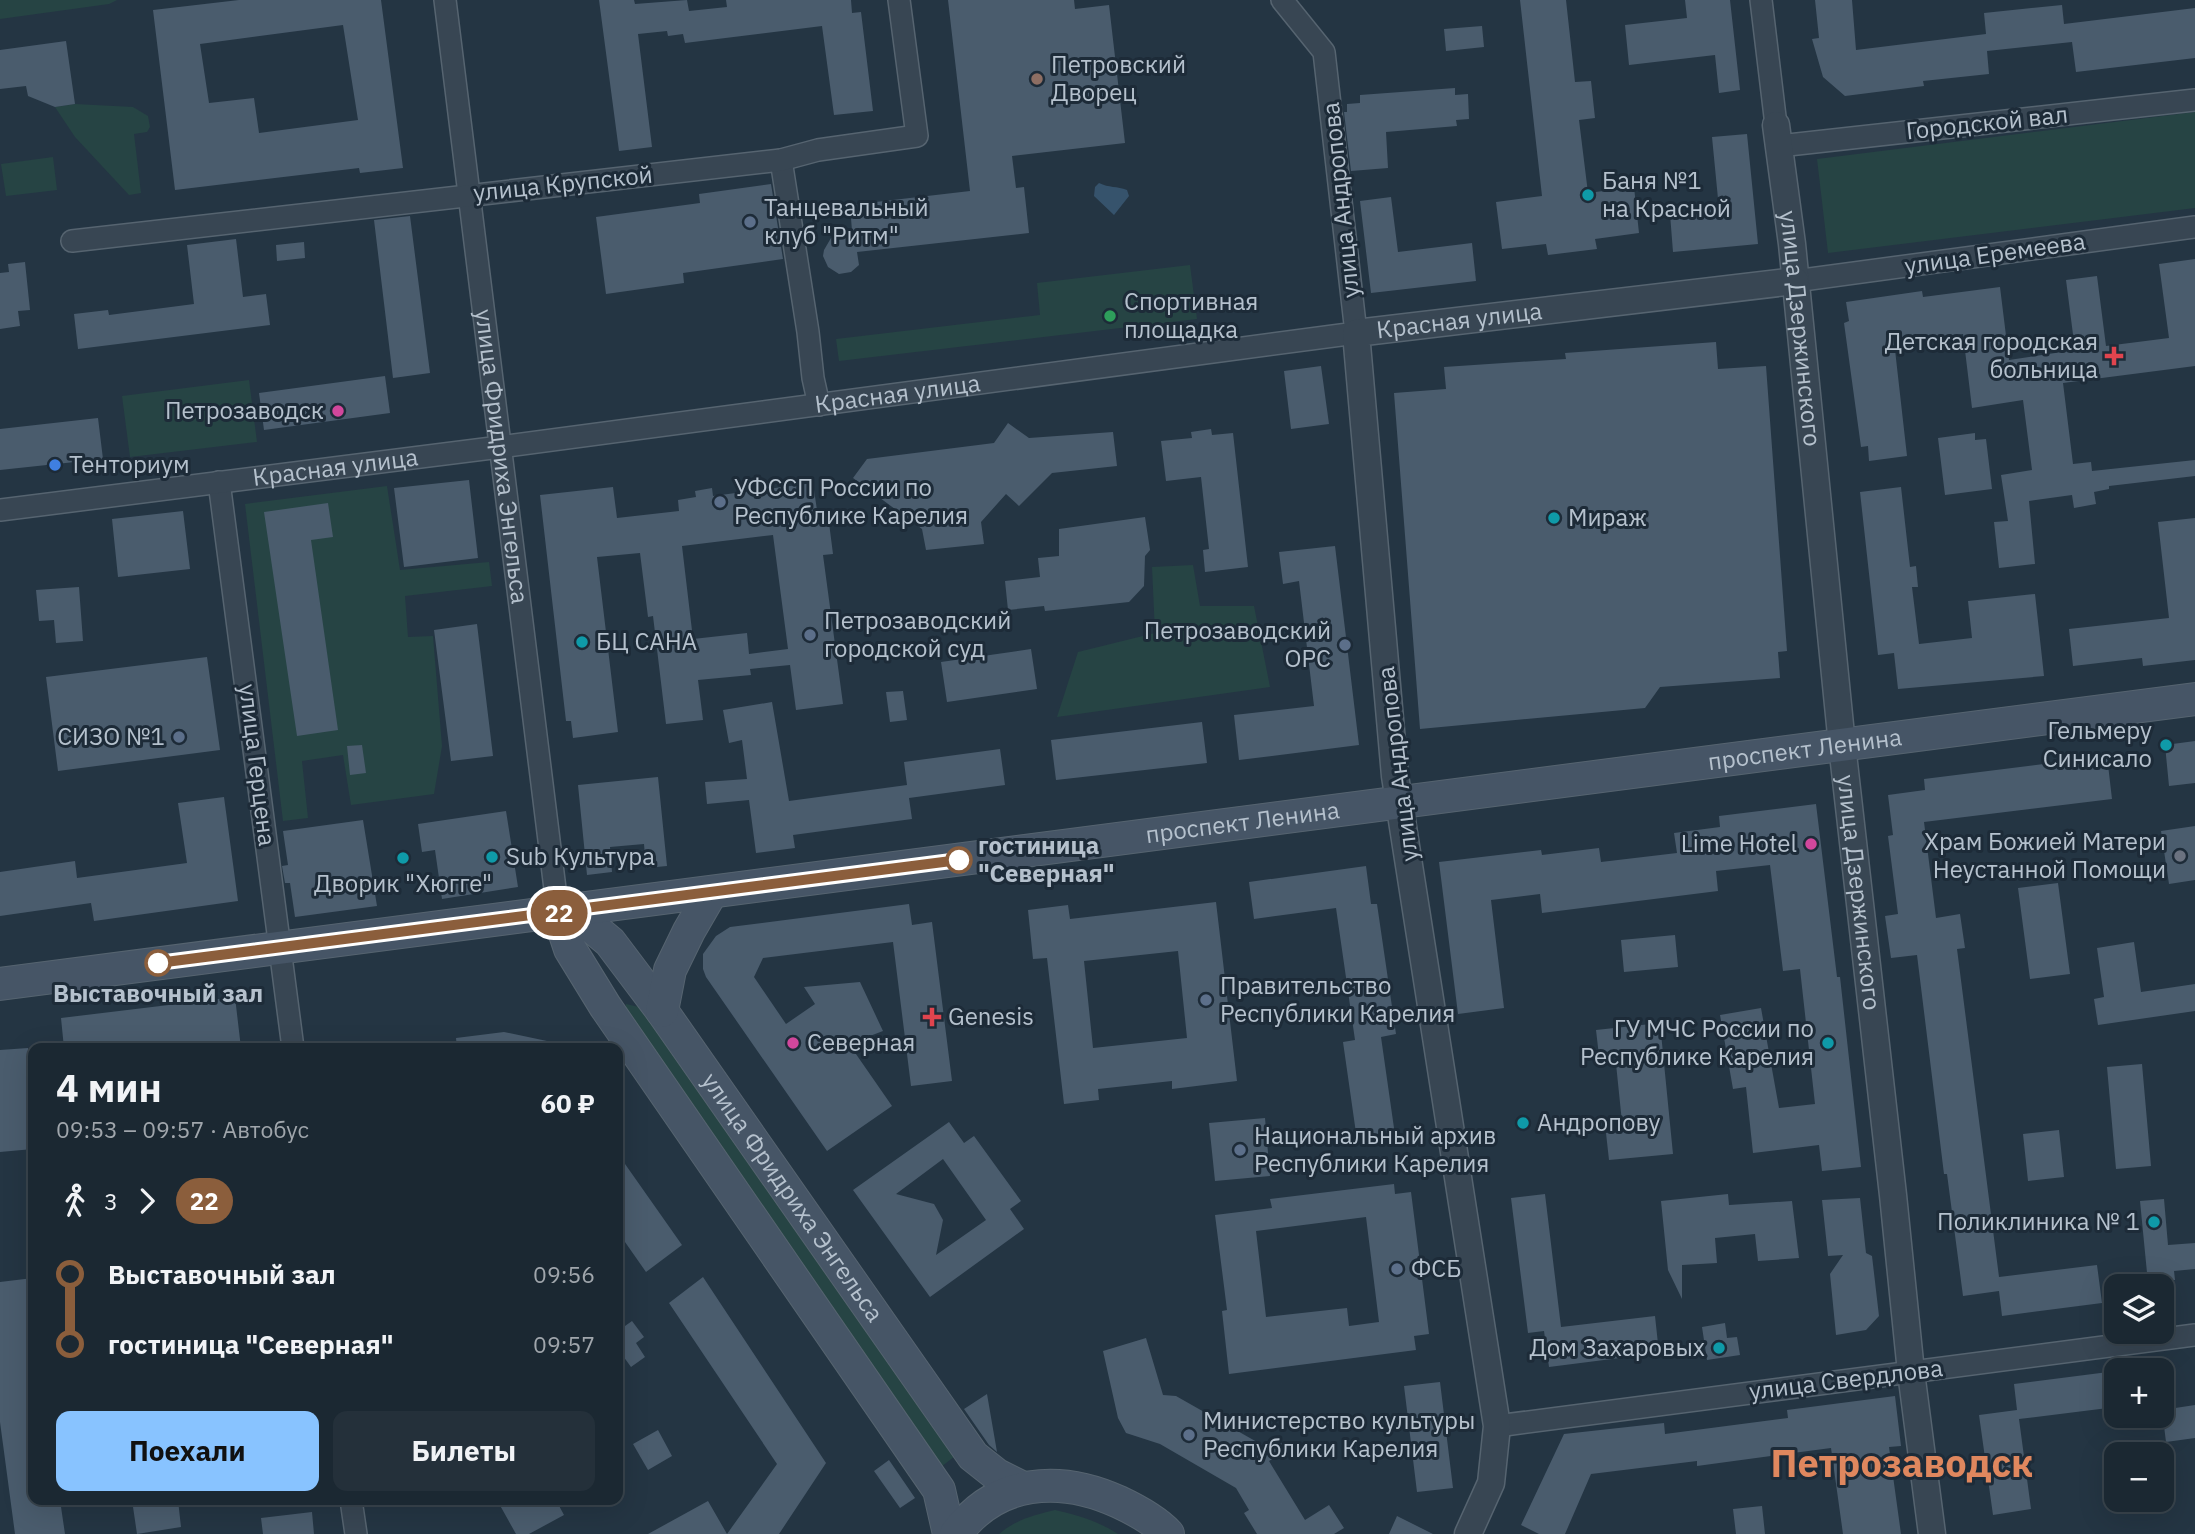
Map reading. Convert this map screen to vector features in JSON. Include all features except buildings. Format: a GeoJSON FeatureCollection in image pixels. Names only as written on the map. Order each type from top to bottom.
{"type":"FeatureCollection","features":[{"type":"Feature","properties":{"kind":"main road","name":"проспект Ленина"},"geometry":{"type":"LineString","coordinates":[[0,984],[2195,699]]}},
{"type":"Feature","properties":{"kind":"main road"},"geometry":{"type":"LineString","coordinates":[[662,1011],[670,970],[711,893]]}},
{"type":"Feature","properties":{"kind":"main road","name":"улица Фридриха Энгельса"},"geometry":{"type":"LineString","coordinates":[[558,913],[592,927],[610,942],[662,1011],[973,1456],[997,1475],[1023,1488]]}},
{"type":"Feature","properties":{"kind":"main road","name":"улица Фридриха Энгельса"},"geometry":{"type":"LineString","coordinates":[[558,913],[570,949],[605,1006],[939,1490],[949,1534]]}},
{"type":"Feature","properties":{"kind":"main road"},"geometry":{"type":"LineString","coordinates":[[605,1006],[617,988],[641,982]]}},
{"type":"Feature","properties":{"kind":"main road"},"geometry":{"type":"LineString","coordinates":[[956,1534],[970,1515],[997,1497],[1023,1488],[1062,1485],[1101,1494],[1134,1510],[1168,1534]]}},
{"type":"Feature","properties":{"kind":"street","name":"улица Фридриха Энгельса"},"geometry":{"type":"LineString","coordinates":[[445,0],[558,913]]}},
{"type":"Feature","properties":{"kind":"street","name":"улица Крупской"},"geometry":{"type":"LineString","coordinates":[[72,241],[781,160],[818,150],[917,136],[900,0]]}},
{"type":"Feature","properties":{"kind":"street","name":"улица Андропова"},"geometry":{"type":"LineString","coordinates":[[1282,0],[1324,52],[1356,333],[1399,802],[1497,1426],[1491,1482],[1468,1534]]}},
{"type":"Feature","properties":{"kind":"street","name":"улица Дзержинского"},"geometry":{"type":"LineString","coordinates":[[1761,0],[1795,281],[1842,746],[1894,1195],[1911,1372],[1932,1534]]}},
{"type":"Feature","properties":{"kind":"street","name":"Городской вал"},"geometry":{"type":"LineString","coordinates":[[1778,136],[2195,100]]}},
{"type":"Feature","properties":{"kind":"street"},"geometry":{"type":"LineString","coordinates":[[781,160],[819,405]]}},
{"type":"Feature","properties":{"kind":"street","name":"улица Еремеева"},"geometry":{"type":"LineString","coordinates":[[1795,281],[2195,227]]}},
{"type":"Feature","properties":{"kind":"street","name":"Красная улица"},"geometry":{"type":"LineString","coordinates":[[0,510],[500,447],[1356,333],[1795,281]]}},
{"type":"Feature","properties":{"kind":"street","name":"улица Герцена"},"geometry":{"type":"LineString","coordinates":[[219,482],[292,1043]]}},
{"type":"Feature","properties":{"kind":"street","name":"улица Свердлова"},"geometry":{"type":"LineString","coordinates":[[1497,1426],[2195,1335]]}},
{"type":"Feature","properties":{"kind":"street"},"geometry":{"type":"LineString","coordinates":[[352,1505],[356,1534]]}},
{"type":"Feature","properties":{"kind":"green space"},"geometry":{"type":"Polygon","coordinates":[[[0,0],[117,0],[109,4],[0,19],[0,0]]]}},
{"type":"Feature","properties":{"kind":"green space"},"geometry":{"type":"Polygon","coordinates":[[[75,104],[133,107],[148,116],[150,127],[147,132],[134,134],[141,193],[129,195],[75,137],[55,107],[75,104]]]}},
{"type":"Feature","properties":{"kind":"green space"},"geometry":{"type":"Polygon","coordinates":[[[2195,112],[2195,208],[1828,253],[1817,159],[2195,112]]]}},
{"type":"Feature","properties":{"kind":"green space"},"geometry":{"type":"Polygon","coordinates":[[[53,157],[57,190],[6,196],[1,164],[53,157]]]}},
{"type":"Feature","properties":{"kind":"green space"},"geometry":{"type":"Polygon","coordinates":[[[1190,265],[1197,319],[839,361],[836,339],[1040,315],[1037,283],[1190,265]]]}},
{"type":"Feature","properties":{"kind":"green space"},"geometry":{"type":"Polygon","coordinates":[[[249,380],[257,442],[130,457],[122,396],[249,380]]]}},
{"type":"Feature","properties":{"kind":"green space"},"geometry":{"type":"Polygon","coordinates":[[[387,486],[400,570],[489,562],[492,586],[405,596],[408,637],[433,636],[442,746],[434,794],[351,805],[343,755],[302,761],[308,818],[283,821],[245,504],[387,486]]]}},
{"type":"Feature","properties":{"kind":"green space"},"geometry":{"type":"Polygon","coordinates":[[[1193,565],[1200,606],[1254,606],[1270,687],[1057,717],[1078,652],[1155,633],[1152,567],[1193,565]]]}},
{"type":"Feature","properties":{"kind":"green space"},"geometry":{"type":"Polygon","coordinates":[[[626,1004],[643,1008],[955,1456],[941,1467],[624,1022],[626,1004]]]}},
{"type":"Feature","properties":{"kind":"green space"},"geometry":{"type":"Polygon","coordinates":[[[1055,1510],[1103,1525],[1118,1534],[999,1534],[1032,1516],[1055,1510]]]}},
{"type":"Feature","properties":{"kind":"water"},"geometry":{"type":"Polygon","coordinates":[[[1099,183],[1127,190],[1129,196],[1114,215],[1094,196],[1095,187],[1099,183]]]}},
{"type":"Feature","properties":{"kind":"bus line","name":"22"},"geometry":{"type":"LineString","coordinates":[[158,963],[959,860]]}},
{"type":"Feature","properties":{"kind":"place","name":"Петровский Дворец"},"geometry":{"type":"Point","coordinates":[1037,79]}},
{"type":"Feature","properties":{"kind":"place","name":"Баня №1 на Красной"},"geometry":{"type":"Point","coordinates":[1588,195]}},
{"type":"Feature","properties":{"kind":"place","name":"Танцевальный клуб \"Ритм\""},"geometry":{"type":"Point","coordinates":[750,222]}},
{"type":"Feature","properties":{"kind":"place","name":"Спортивная площадка"},"geometry":{"type":"Point","coordinates":[1110,316]}},
{"type":"Feature","properties":{"kind":"place","name":"Детская городская больница"},"geometry":{"type":"Point","coordinates":[2114,356]}},
{"type":"Feature","properties":{"kind":"place","name":"Петрозаводск"},"geometry":{"type":"Point","coordinates":[338,411]}},
{"type":"Feature","properties":{"kind":"place","name":"Тенториум"},"geometry":{"type":"Point","coordinates":[55,465]}},
{"type":"Feature","properties":{"kind":"place","name":"УФССП России по Республике Карелия"},"geometry":{"type":"Point","coordinates":[720,502]}},
{"type":"Feature","properties":{"kind":"place","name":"Мираж"},"geometry":{"type":"Point","coordinates":[1554,518]}},
{"type":"Feature","properties":{"kind":"place","name":"Петрозаводский городской суд"},"geometry":{"type":"Point","coordinates":[810,635]}},
{"type":"Feature","properties":{"kind":"place","name":"БЦ САНА"},"geometry":{"type":"Point","coordinates":[582,642]}},
{"type":"Feature","properties":{"kind":"place","name":"Петрозаводский ОРС"},"geometry":{"type":"Point","coordinates":[1345,645]}},
{"type":"Feature","properties":{"kind":"place","name":"СИЗО №1"},"geometry":{"type":"Point","coordinates":[179,737]}},
{"type":"Feature","properties":{"kind":"place","name":"Гельмеру Синисало"},"geometry":{"type":"Point","coordinates":[2166,745]}},
{"type":"Feature","properties":{"kind":"place","name":"Lime Hotel"},"geometry":{"type":"Point","coordinates":[1811,844]}},
{"type":"Feature","properties":{"kind":"place","name":"Храм Божией Матери Неустанной Помощи"},"geometry":{"type":"Point","coordinates":[2180,856]}},
{"type":"Feature","properties":{"kind":"place","name":"Sub Культура"},"geometry":{"type":"Point","coordinates":[492,857]}},
{"type":"Feature","properties":{"kind":"place","name":"Дворик \"Хюгге\""},"geometry":{"type":"Point","coordinates":[403,858]}},
{"type":"Feature","properties":{"kind":"place","name":"гостиница \"Северная\""},"geometry":{"type":"Point","coordinates":[959,860]}},
{"type":"Feature","properties":{"kind":"place","name":"Выставочный зал"},"geometry":{"type":"Point","coordinates":[158,963]}},
{"type":"Feature","properties":{"kind":"place","name":"Правительство Республики Карелия"},"geometry":{"type":"Point","coordinates":[1206,1000]}},
{"type":"Feature","properties":{"kind":"place","name":"Genesis"},"geometry":{"type":"Point","coordinates":[932,1017]}},
{"type":"Feature","properties":{"kind":"place","name":"Северная"},"geometry":{"type":"Point","coordinates":[793,1043]}},
{"type":"Feature","properties":{"kind":"place","name":"ГУ МЧС России по Республике Карелия"},"geometry":{"type":"Point","coordinates":[1828,1043]}},
{"type":"Feature","properties":{"kind":"place","name":"Андропову"},"geometry":{"type":"Point","coordinates":[1523,1123]}},
{"type":"Feature","properties":{"kind":"place","name":"Национальный архив Республики Карелия"},"geometry":{"type":"Point","coordinates":[1240,1150]}},
{"type":"Feature","properties":{"kind":"place","name":"Поликлиника № 1"},"geometry":{"type":"Point","coordinates":[2154,1222]}},
{"type":"Feature","properties":{"kind":"place","name":"ФСБ"},"geometry":{"type":"Point","coordinates":[1397,1269]}},
{"type":"Feature","properties":{"kind":"place","name":"Дом Захаровых"},"geometry":{"type":"Point","coordinates":[1719,1348]}},
{"type":"Feature","properties":{"kind":"place","name":"Министерство культуры Республики Карелия"},"geometry":{"type":"Point","coordinates":[1189,1435]}},
{"type":"Feature","properties":{"kind":"district","name":"Петрозаводск"},"geometry":{"type":"Point","coordinates":[1902,1464]}}]}
